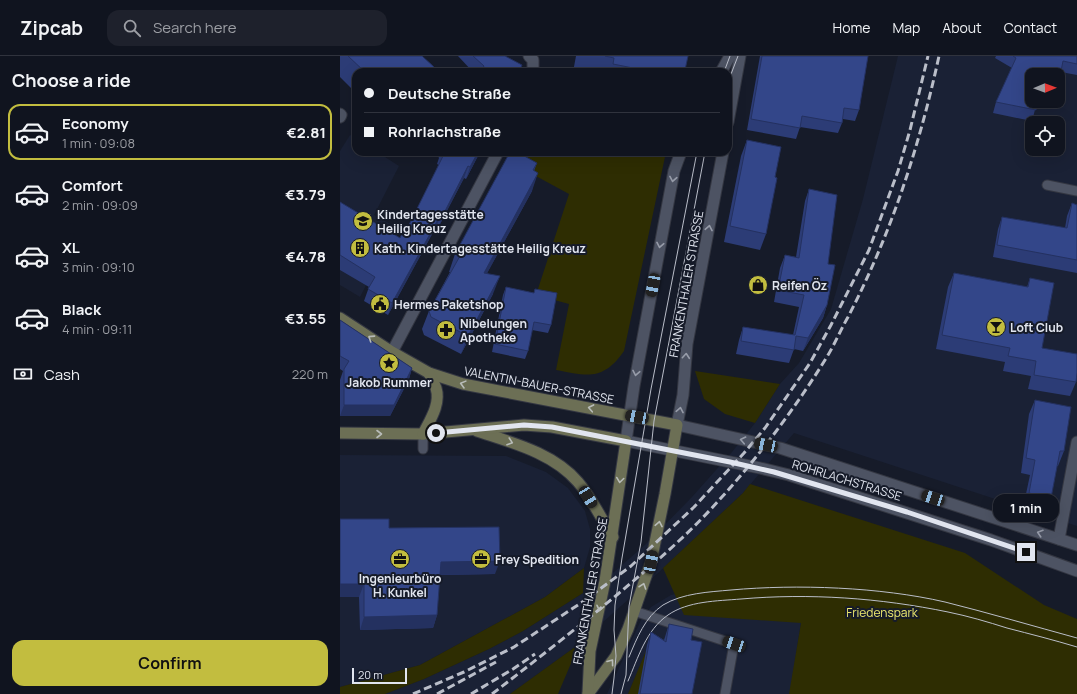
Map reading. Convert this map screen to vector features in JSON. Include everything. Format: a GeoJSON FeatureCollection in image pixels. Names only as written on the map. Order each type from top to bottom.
{"type":"FeatureCollection","features":[{"type":"Feature","properties":{"kind":"main road","name":"VALENTIN-BAUER-STRASSE"},"geometry":{"type":"LineString","coordinates":[[340,318],[392,352],[429,373],[463,384],[677,425]]}},
{"type":"Feature","properties":{"kind":"main road"},"geometry":{"type":"LineString","coordinates":[[423,434],[435,412],[437,400],[436,389],[429,373]]}},
{"type":"Feature","properties":{"kind":"main road"},"geometry":{"type":"LineString","coordinates":[[340,434],[423,434],[524,425],[552,427],[626,441]]}},
{"type":"Feature","properties":{"kind":"main road","name":"FRANKENTHALER STRASSE"},"geometry":{"type":"LineString","coordinates":[[588,694],[616,656],[651,562],[677,425]]}},
{"type":"Feature","properties":{"kind":"main road"},"geometry":{"type":"LineString","coordinates":[[473,430],[529,448],[553,461],[567,471],[579,483],[613,537]]}},
{"type":"Feature","properties":{"kind":"main road","name":"FRANKENTHALER STRASSE"},"geometry":{"type":"LineString","coordinates":[[588,694],[590,651],[613,537],[626,441]]}},
{"type":"Feature","properties":{"kind":"street"},"geometry":{"type":"LineString","coordinates":[[529,56],[533,60],[533,68]]}},
{"type":"Feature","properties":{"kind":"street"},"geometry":{"type":"LineString","coordinates":[[723,68],[730,56]]}},
{"type":"Feature","properties":{"kind":"street"},"geometry":{"type":"LineString","coordinates":[[732,100],[740,56]]}},
{"type":"Feature","properties":{"kind":"street"},"geometry":{"type":"LineString","coordinates":[[392,352],[496,156]]}},
{"type":"Feature","properties":{"kind":"street","name":"FRANKENTHALER STRASSE"},"geometry":{"type":"LineString","coordinates":[[626,441],[629,416],[674,171],[680,156]]}},
{"type":"Feature","properties":{"kind":"street","name":"FRANKENTHALER STRASSE"},"geometry":{"type":"LineString","coordinates":[[677,425],[683,395],[687,344],[722,156]]}},
{"type":"Feature","properties":{"kind":"street","name":"ROHRLACHSTRASSE"},"geometry":{"type":"LineString","coordinates":[[677,425],[780,448],[1077,545]]}},
{"type":"Feature","properties":{"kind":"street","name":"ROHRLACHSTRASSE"},"geometry":{"type":"LineString","coordinates":[[626,441],[752,466],[788,475],[983,537],[1077,571]]}},
{"type":"Feature","properties":{"kind":"street"},"geometry":{"type":"LineString","coordinates":[[1059,539],[1077,442]]}},
{"type":"Feature","properties":{"kind":"lane"},"geometry":{"type":"LineString","coordinates":[[1047,185],[1077,191]]}},
{"type":"Feature","properties":{"kind":"lane"},"geometry":{"type":"LineString","coordinates":[[423,434],[423,449]]}},
{"type":"Feature","properties":{"kind":"lane"},"geometry":{"type":"LineString","coordinates":[[634,611],[734,644],[725,694]]}},
{"type":"Feature","properties":{"kind":"shaded area"},"geometry":{"type":"Polygon","coordinates":[[[898,56],[1077,56],[1077,526],[794,433],[743,493],[658,573],[575,647],[510,694],[385,694],[424,679],[489,649],[523,631],[583,593],[598,586],[646,544],[692,497],[732,452],[755,423],[780,384],[799,363],[831,309],[863,199],[898,56]]]}},
{"type":"Feature","properties":{"kind":"shaded area","name":"Kindertagesstätte Heilig Kreuz"},"geometry":{"type":"Polygon","coordinates":[[[350,135],[352,136],[352,156],[383,156],[399,166],[374,215],[396,227],[360,297],[340,285],[340,151],[350,135]]]}},
{"type":"Feature","properties":{"kind":"shaded area"},"geometry":{"type":"Polygon","coordinates":[[[340,455],[506,456],[546,472],[568,488],[585,511],[590,529],[590,547],[584,568],[545,597],[420,665],[340,687],[340,455]]]}},
{"type":"Feature","properties":{"kind":"shaded area"},"geometry":{"type":"Polygon","coordinates":[[[703,588],[801,622],[790,694],[639,694],[648,648],[628,694],[607,694],[641,620],[651,607],[671,595],[703,588]]]}},
{"type":"Feature","properties":{"kind":"green space"},"geometry":{"type":"Polygon","coordinates":[[[513,156],[665,156],[624,351],[616,361],[602,372],[586,375],[556,370],[569,304],[536,295],[569,194],[510,162],[513,156]]]}},
{"type":"Feature","properties":{"kind":"green space"},"geometry":{"type":"Polygon","coordinates":[[[695,371],[780,384],[755,423],[725,414],[704,399],[695,371]]]}},
{"type":"Feature","properties":{"kind":"green space","name":"Friedenspark"},"geometry":{"type":"Polygon","coordinates":[[[750,484],[965,553],[1044,605],[1077,619],[1077,694],[789,694],[801,623],[684,615],[663,568],[743,493],[750,484]]]}},
{"type":"Feature","properties":{"kind":"green space"},"geometry":{"type":"Polygon","coordinates":[[[584,568],[583,593],[523,631],[489,649],[424,679],[385,694],[340,694],[340,687],[420,665],[545,597],[584,568]]]}},
{"type":"Feature","properties":{"kind":"green space"},"geometry":{"type":"Polygon","coordinates":[[[648,646],[639,694],[628,694],[648,646]]]}},
{"type":"Feature","properties":{"kind":"green space"},"geometry":{"type":"Polygon","coordinates":[[[575,647],[572,661],[558,694],[510,694],[575,647]]]}},
{"type":"Feature","properties":{"kind":"building"},"geometry":{"type":"Polygon","coordinates":[[[348,56],[422,56],[434,67],[433,68],[361,68],[348,56]]]}},
{"type":"Feature","properties":{"kind":"building"},"geometry":{"type":"Polygon","coordinates":[[[473,56],[505,56],[522,65],[521,68],[483,68],[484,66],[473,56]]]}},
{"type":"Feature","properties":{"kind":"building"},"geometry":{"type":"Polygon","coordinates":[[[605,56],[688,56],[685,68],[633,68],[613,64],[614,58],[605,56]]]}},
{"type":"Feature","properties":{"kind":"building"},"geometry":{"type":"Polygon","coordinates":[[[762,56],[868,56],[859,110],[844,108],[842,123],[802,116],[800,128],[751,119],[762,56]]]}},
{"type":"Feature","properties":{"kind":"building"},"geometry":{"type":"Polygon","coordinates":[[[1013,56],[1077,56],[1077,64],[1063,61],[1062,68],[1025,68],[1025,108],[996,102],[1016,58],[1013,56]]]}},
{"type":"Feature","properties":{"kind":"building"},"geometry":{"type":"Polygon","coordinates":[[[1026,108],[1036,108],[1036,110],[1026,108]]]}},
{"type":"Feature","properties":{"kind":"building"},"geometry":{"type":"Polygon","coordinates":[[[747,140],[781,147],[775,177],[777,178],[766,234],[730,226],[747,140]]]}},
{"type":"Feature","properties":{"kind":"building"},"geometry":{"type":"Polygon","coordinates":[[[443,156],[476,156],[470,167],[468,166],[443,215],[441,214],[392,303],[368,289],[375,277],[340,255],[340,202],[400,238],[406,226],[408,227],[443,156]]]}},
{"type":"Feature","properties":{"kind":"building"},"geometry":{"type":"Polygon","coordinates":[[[508,156],[524,156],[537,163],[533,170],[538,173],[484,273],[500,276],[468,336],[431,317],[429,311],[460,256],[455,254],[508,156]]]}},
{"type":"Feature","properties":{"kind":"building"},"geometry":{"type":"Polygon","coordinates":[[[809,189],[837,195],[828,264],[835,265],[827,305],[808,338],[796,336],[794,350],[741,341],[743,327],[795,335],[804,295],[778,290],[785,255],[799,258],[809,189]]]}},
{"type":"Feature","properties":{"kind":"building"},"geometry":{"type":"Polygon","coordinates":[[[1072,203],[1077,205],[1077,260],[997,245],[1002,217],[1067,228],[1072,203]]]}},
{"type":"Feature","properties":{"kind":"building"},"geometry":{"type":"Polygon","coordinates":[[[954,273],[1028,287],[1030,278],[1054,283],[1042,348],[1077,354],[1076,382],[1034,375],[1036,361],[1008,356],[1010,348],[942,335],[954,273]]]}},
{"type":"Feature","properties":{"kind":"building"},"geometry":{"type":"Polygon","coordinates":[[[506,287],[534,293],[535,289],[557,293],[551,325],[534,322],[528,351],[495,344],[506,287]]]}},
{"type":"Feature","properties":{"kind":"building"},"geometry":{"type":"Polygon","coordinates":[[[340,320],[412,368],[394,405],[344,405],[344,369],[349,361],[340,356],[340,320]]]}},
{"type":"Feature","properties":{"kind":"building"},"geometry":{"type":"Polygon","coordinates":[[[1035,400],[1071,407],[1064,451],[1060,451],[1051,498],[1029,493],[1035,460],[1026,458],[1035,400]]]}},
{"type":"Feature","properties":{"kind":"building"},"geometry":{"type":"Polygon","coordinates":[[[340,519],[389,519],[389,528],[499,527],[500,561],[441,562],[437,615],[364,617],[364,584],[340,584],[340,519]]]}},
{"type":"Feature","properties":{"kind":"building"},"geometry":{"type":"Polygon","coordinates":[[[669,624],[693,629],[691,640],[702,642],[692,694],[640,694],[651,632],[666,642],[669,624]]]}},
{"type":"Feature","properties":{"kind":"tram line"},"geometry":{"type":"LineString","coordinates":[[726,68],[730,56]]}},
{"type":"Feature","properties":{"kind":"tram line"},"geometry":{"type":"LineString","coordinates":[[732,72],[738,56]]}},
{"type":"Feature","properties":{"kind":"tram line"},"geometry":{"type":"LineString","coordinates":[[612,694],[616,656],[614,630],[615,605],[622,558],[651,389],[696,156]]}},
{"type":"Feature","properties":{"kind":"tram line"},"geometry":{"type":"LineString","coordinates":[[621,694],[626,675],[629,606],[641,542],[654,421],[704,156]]}},
{"type":"Feature","properties":{"kind":"tram line"},"geometry":{"type":"LineString","coordinates":[[629,657],[646,622],[663,605],[679,598],[696,594],[756,588],[838,588],[920,597],[962,606],[1077,638]]}},
{"type":"Feature","properties":{"kind":"tram line"},"geometry":{"type":"LineString","coordinates":[[628,681],[648,636],[660,621],[676,610],[684,607],[703,602],[722,600],[767,597],[819,597],[897,603],[963,615],[1077,647]]}},
{"type":"Feature","properties":{"kind":"railway"},"geometry":{"type":"LineString","coordinates":[[413,694],[464,672],[514,647],[581,603],[631,566],[694,507],[765,428],[810,363],[869,250],[898,171],[910,130],[928,56]]}},
{"type":"Feature","properties":{"kind":"railway"},"geometry":{"type":"LineString","coordinates":[[492,694],[618,594],[688,532],[741,475],[771,438],[799,399],[831,349],[878,254],[913,157],[939,56]]}},
{"type":"Feature","properties":{"kind":"railway"},"geometry":{"type":"LineString","coordinates":[[471,694],[535,654]]}},
{"type":"Feature","properties":{"kind":"railway"},"geometry":{"type":"LineString","coordinates":[[437,694],[496,662]]}},
{"type":"Feature","properties":{"kind":"place","name":"Kindertagesstätte Heilig Kreuz"},"geometry":{"type":"Point","coordinates":[363,221]}},
{"type":"Feature","properties":{"kind":"place","name":"Kath. Kindertagesstätte Heilig Kreuz"},"geometry":{"type":"Point","coordinates":[360,248]}},
{"type":"Feature","properties":{"kind":"place","name":"Reifen Öz"},"geometry":{"type":"Point","coordinates":[758,285]}},
{"type":"Feature","properties":{"kind":"place","name":"Hermes Paketshop"},"geometry":{"type":"Point","coordinates":[380,304]}},
{"type":"Feature","properties":{"kind":"place","name":"Loft Club"},"geometry":{"type":"Point","coordinates":[996,327]}},
{"type":"Feature","properties":{"kind":"place","name":"Nibelungen Apotheke"},"geometry":{"type":"Point","coordinates":[446,330]}},
{"type":"Feature","properties":{"kind":"place","name":"Jakob Rummer"},"geometry":{"type":"Point","coordinates":[389,363]}},
{"type":"Feature","properties":{"kind":"place","name":"Ingenieurbüro H. Kunkel"},"geometry":{"type":"Point","coordinates":[400,559]}},
{"type":"Feature","properties":{"kind":"place","name":"Frey Spedition"},"geometry":{"type":"Point","coordinates":[481,559]}},
{"type":"Feature","properties":{"kind":"route"},"geometry":{"type":"LineString","coordinates":[[436,433],[524,425],[552,427],[642,444],[788,475],[935,521],[1026,552]]}}]}
